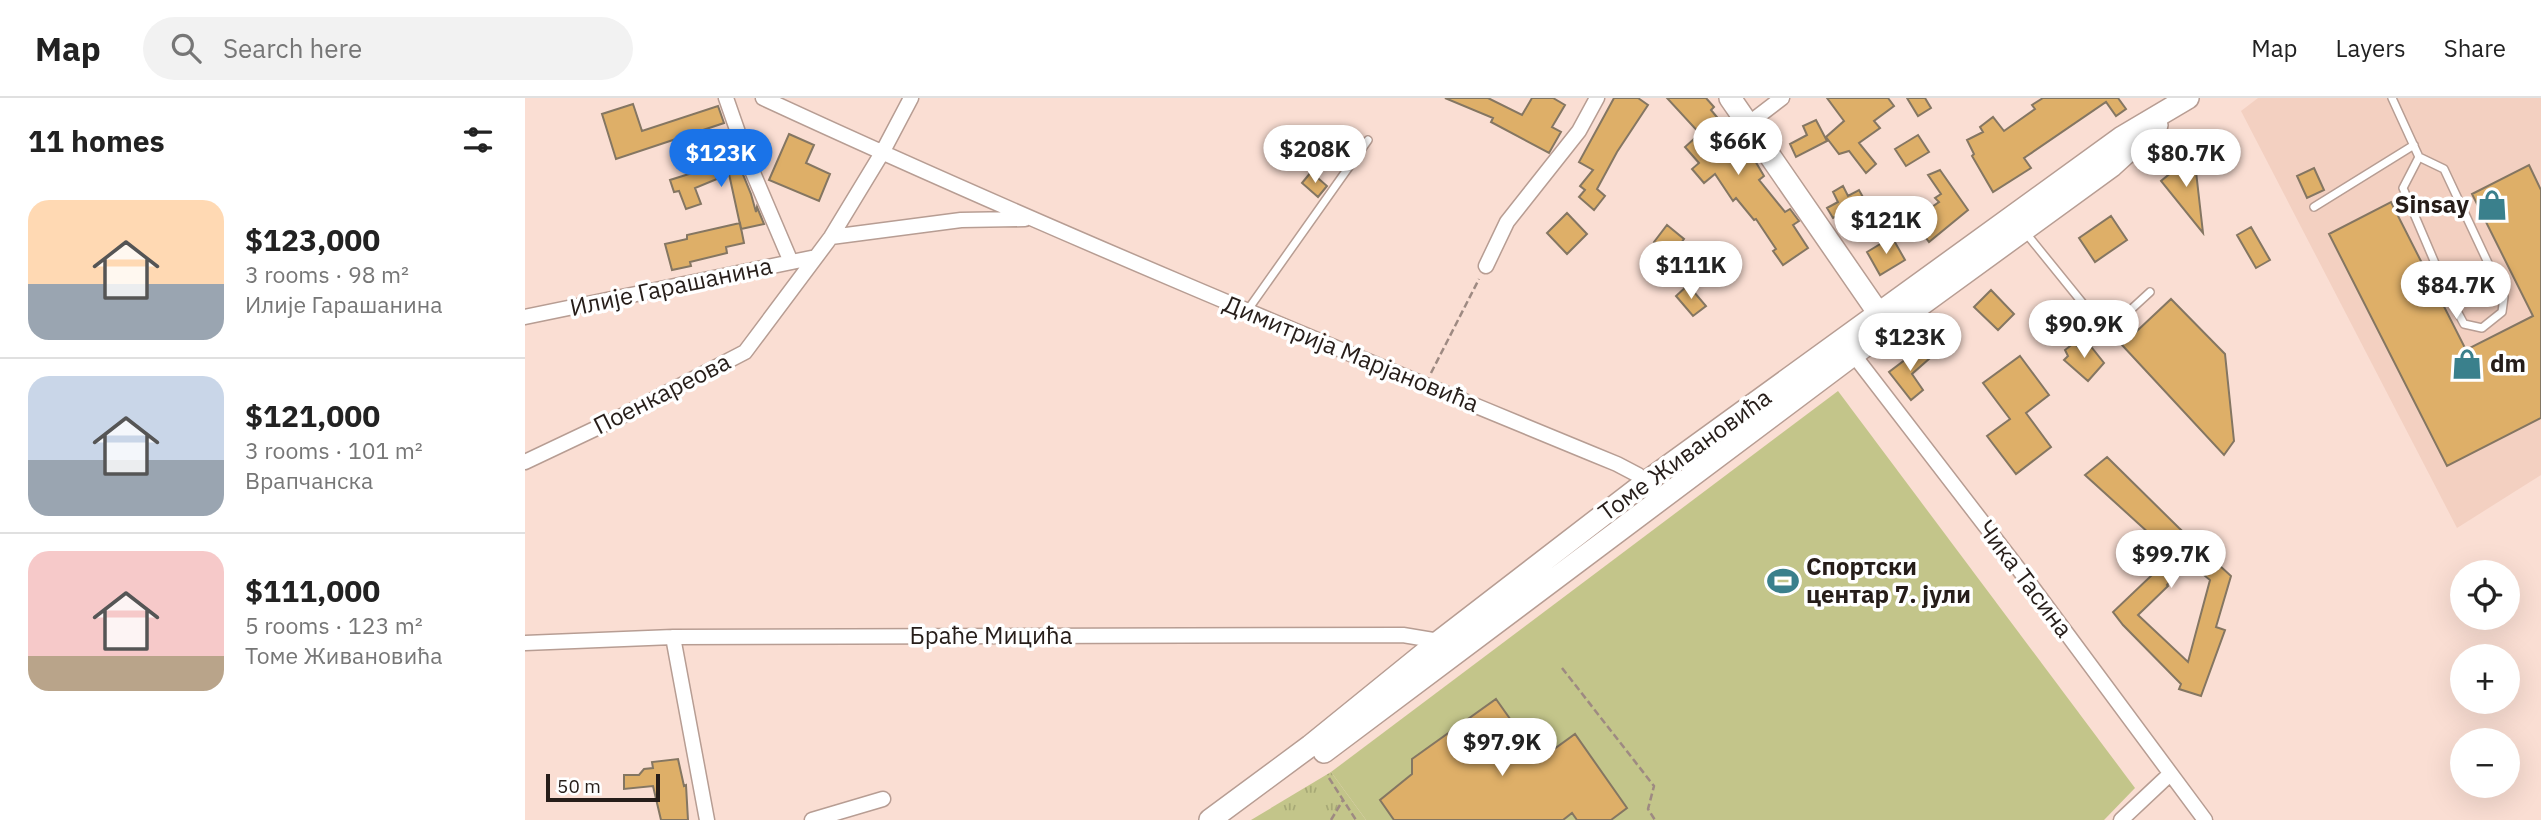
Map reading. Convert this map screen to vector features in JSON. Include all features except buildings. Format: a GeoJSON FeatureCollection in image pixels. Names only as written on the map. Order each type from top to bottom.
{"type":"FeatureCollection","features":[{"type":"Feature","properties":{"kind":"main road"},"geometry":{"type":"LineString","coordinates":[[1730,98],[1884,321]]}},
{"type":"Feature","properties":{"kind":"main road","name":"Томе Живановића"},"geometry":{"type":"LineString","coordinates":[[1884,321],[2024,230],[2132,150],[2181,103]]}},
{"type":"Feature","properties":{"kind":"main road","name":"Томе Живановића"},"geometry":{"type":"LineString","coordinates":[[1210,820],[1444,650],[1660,500],[1848,348],[2122,137],[2181,103]]}},
{"type":"Feature","properties":{"kind":"main road","name":"Томе Живановића"},"geometry":{"type":"LineString","coordinates":[[1233,820],[1646,482],[1848,348]]}},
{"type":"Feature","properties":{"kind":"street"},"geometry":{"type":"LineString","coordinates":[[726,98],[748,161],[791,262]]}},
{"type":"Feature","properties":{"kind":"street","name":"Димитрија Марјановића"},"geometry":{"type":"LineString","coordinates":[[762,98],[1246,312],[1617,464],[1646,482],[1660,500]]}},
{"type":"Feature","properties":{"kind":"street"},"geometry":{"type":"LineString","coordinates":[[831,237],[882,153],[911,98]]}},
{"type":"Feature","properties":{"kind":"street"},"geometry":{"type":"LineString","coordinates":[[1486,266],[1507,222],[1579,131],[1597,98]]}},
{"type":"Feature","properties":{"kind":"street"},"geometry":{"type":"LineString","coordinates":[[1748,124],[1782,98]]}},
{"type":"Feature","properties":{"kind":"street","name":"Димитрија Марјановића"},"geometry":{"type":"LineString","coordinates":[[831,237],[961,219],[1032,219]]}},
{"type":"Feature","properties":{"kind":"street","name":"Поенкареова"},"geometry":{"type":"LineString","coordinates":[[525,462],[620,417],[744,352],[831,237]]}},
{"type":"Feature","properties":{"kind":"street","name":"Илије Гарашанина"},"geometry":{"type":"LineString","coordinates":[[525,317],[817,257]]}},
{"type":"Feature","properties":{"kind":"street","name":"Чика Тасина"},"geometry":{"type":"LineString","coordinates":[[1848,348],[2027,580],[2205,820]]}},
{"type":"Feature","properties":{"kind":"street","name":"Браће Мицића"},"geometry":{"type":"LineString","coordinates":[[525,643],[673,638],[1403,635],[1426,638],[1444,650]]}},
{"type":"Feature","properties":{"kind":"street"},"geometry":{"type":"LineString","coordinates":[[673,638],[706,820]]}},
{"type":"Feature","properties":{"kind":"street"},"geometry":{"type":"LineString","coordinates":[[2121,820],[2170,774]]}},
{"type":"Feature","properties":{"kind":"street"},"geometry":{"type":"LineString","coordinates":[[812,820],[883,799]]}},
{"type":"Feature","properties":{"kind":"lane"},"geometry":{"type":"LineString","coordinates":[[2392,98],[2419,157],[2444,169],[2504,298],[2502,312],[2482,328],[2464,324],[2449,296],[2403,188],[2419,157]]}},
{"type":"Feature","properties":{"kind":"lane"},"geometry":{"type":"LineString","coordinates":[[1246,312],[1368,140]]}},
{"type":"Feature","properties":{"kind":"lane"},"geometry":{"type":"LineString","coordinates":[[2314,207],[2414,145]]}},
{"type":"Feature","properties":{"kind":"lane"},"geometry":{"type":"LineString","coordinates":[[2024,230],[2102,327],[2108,329],[2113,326],[2150,292]]}},
{"type":"Feature","properties":{"kind":"path"},"geometry":{"type":"LineString","coordinates":[[1425,385],[1486,266]]}},
{"type":"Feature","properties":{"kind":"path"},"geometry":{"type":"LineString","coordinates":[[1562,667],[1654,786],[1648,809],[1655,820]]}},
{"type":"Feature","properties":{"kind":"path"},"geometry":{"type":"LineString","coordinates":[[1329,778],[1356,820]]}},
{"type":"Feature","properties":{"kind":"path"},"geometry":{"type":"LineString","coordinates":[[1331,820],[1343,800]]}},
{"type":"Feature","properties":{"kind":"shaded area"},"geometry":{"type":"Polygon","coordinates":[[[2258,98],[2541,98],[2541,475],[2457,528],[2241,111],[2258,98]]]}},
{"type":"Feature","properties":{"kind":"green space","name":"Спортски центар 7. јули"},"geometry":{"type":"Polygon","coordinates":[[[1838,391],[2135,788],[2104,820],[1366,820],[1331,772],[1838,391]]]}},
{"type":"Feature","properties":{"kind":"green space"},"geometry":{"type":"Polygon","coordinates":[[[1331,772],[1366,820],[1251,820],[1331,772]]]}},
{"type":"Feature","properties":{"kind":"place","name":"Sinsay"},"geometry":{"type":"Point","coordinates":[2492,205]}},
{"type":"Feature","properties":{"kind":"place","name":"dm"},"geometry":{"type":"Point","coordinates":[2467,364]}},
{"type":"Feature","properties":{"kind":"place","name":"Спортски центар 7. јули"},"geometry":{"type":"Point","coordinates":[1783,581]}}]}
